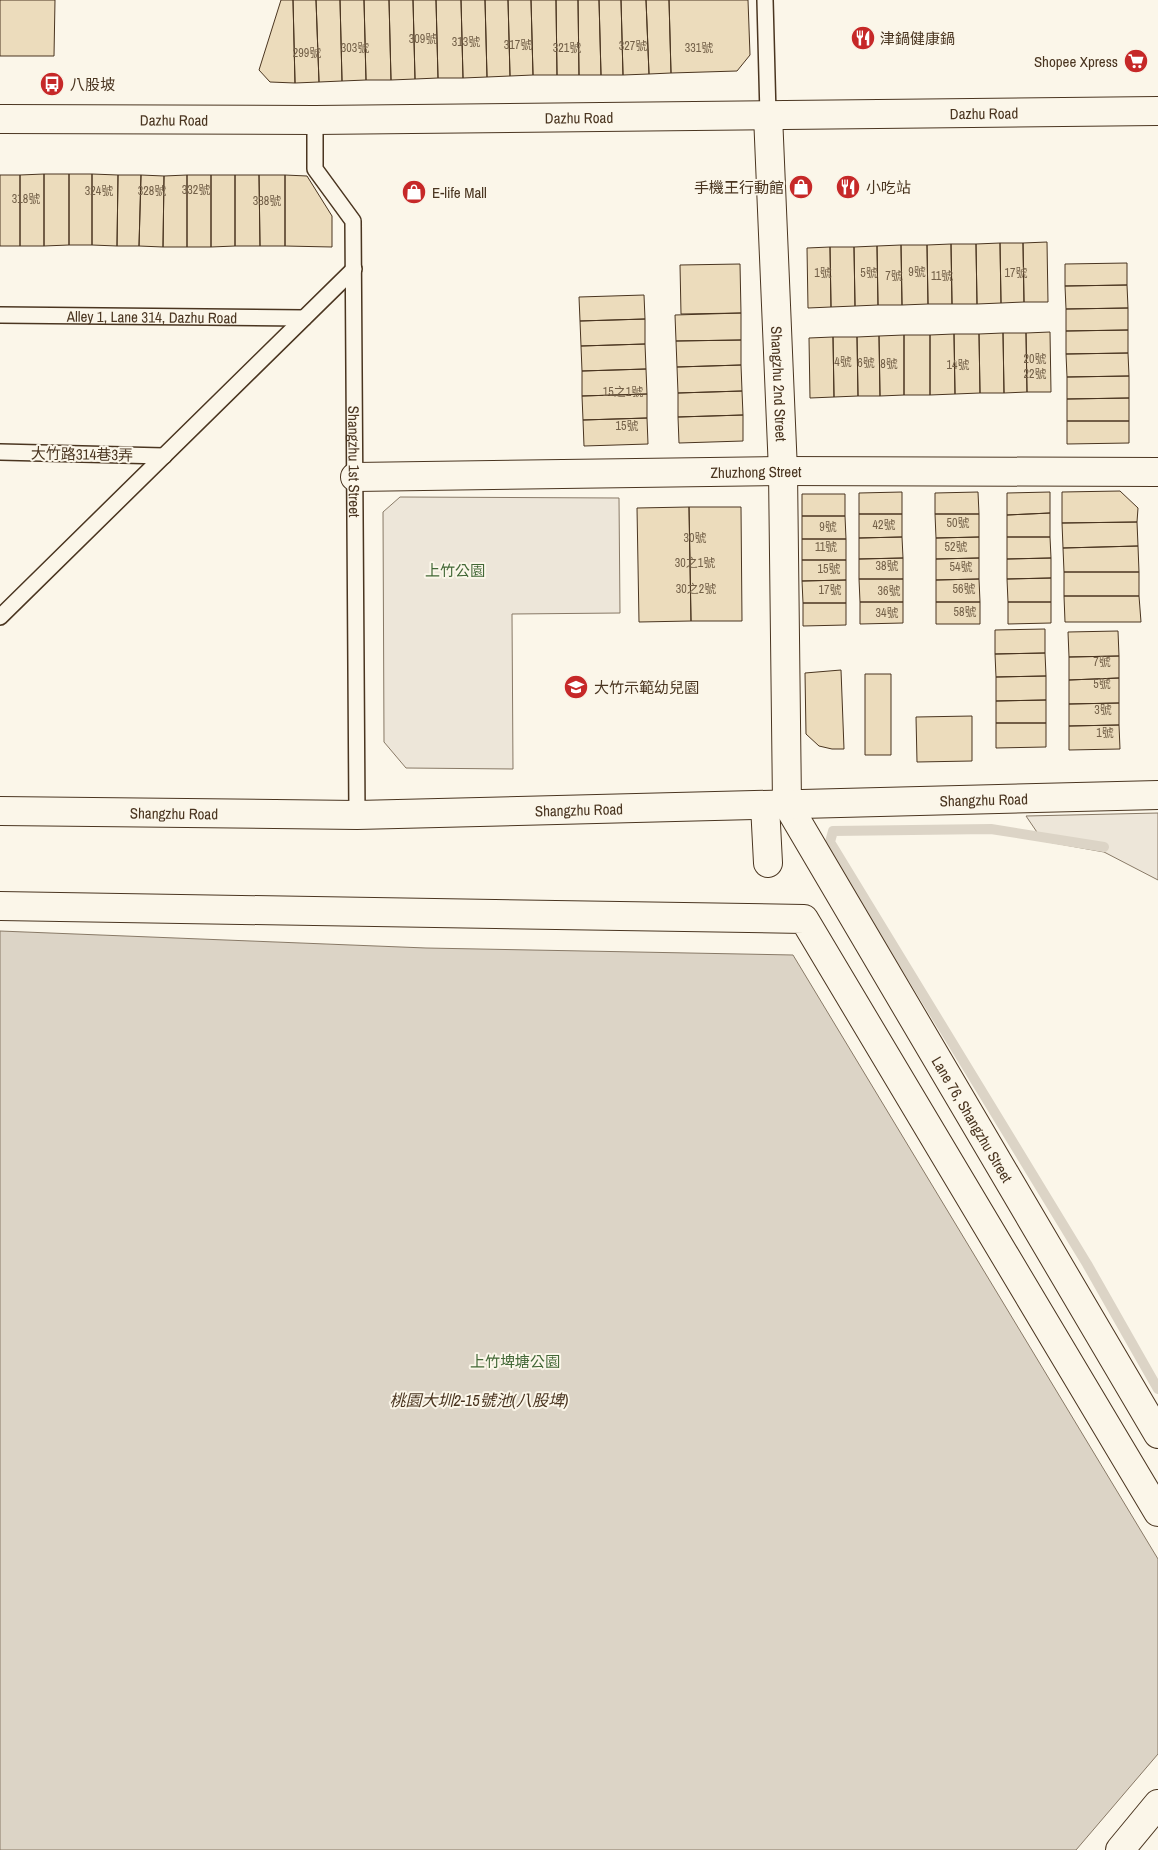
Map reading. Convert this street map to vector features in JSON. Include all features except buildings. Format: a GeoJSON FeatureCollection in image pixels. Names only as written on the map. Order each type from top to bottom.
{"type":"FeatureCollection","features":[{"type":"Feature","properties":{"kind":"street","name":"Dazhu Road"},"geometry":{"type":"LineString","coordinates":[[0,119],[315,120],[1158,111]]}},
{"type":"Feature","properties":{"kind":"street","name":"Shangzhu 2nd Street"},"geometry":{"type":"LineString","coordinates":[[768,115],[783,472],[776,804],[768,863]]}},
{"type":"Feature","properties":{"kind":"street","name":"Zhuzhong Street"},"geometry":{"type":"LineString","coordinates":[[355,477],[783,472],[1158,472]]}},
{"type":"Feature","properties":{"kind":"street","name":"Shangzhu Road"},"geometry":{"type":"LineString","coordinates":[[0,811],[357,815],[1158,795]]}},
{"type":"Feature","properties":{"kind":"street","name":"Lane 76, Shangzhu Street"},"geometry":{"type":"LineString","coordinates":[[776,804],[1158,1434]]}},
{"type":"Feature","properties":{"kind":"street"},"geometry":{"type":"LineString","coordinates":[[0,906],[804,919],[1158,1512]]}},
{"type":"Feature","properties":{"kind":"street"},"geometry":{"type":"LineString","coordinates":[[1120,1850],[1158,1804]]}},
{"type":"Feature","properties":{"kind":"lane"},"geometry":{"type":"LineString","coordinates":[[766,0],[768,115]]}},
{"type":"Feature","properties":{"kind":"lane","name":"Shangzhu 1st Street"},"geometry":{"type":"LineString","coordinates":[[315,120],[315,169],[354,221],[357,815]]}},
{"type":"Feature","properties":{"kind":"lane"},"geometry":{"type":"LineString","coordinates":[[0,617],[354,269]]}},
{"type":"Feature","properties":{"kind":"lane","name":"Alley 1, Lane 314, Dazhu Road"},"geometry":{"type":"LineString","coordinates":[[0,315],[304,318]]}},
{"type":"Feature","properties":{"kind":"lane","name":"大竹路314巷3弄"},"geometry":{"type":"LineString","coordinates":[[0,452],[164,456]]}},
{"type":"Feature","properties":{"kind":"green space","name":"上竹公園"},"geometry":{"type":"Polygon","coordinates":[[[400,497],[619,498],[620,613],[512,614],[513,769],[406,768],[384,742],[383,512],[400,497]]]}},
{"type":"Feature","properties":{"kind":"green space"},"geometry":{"type":"Polygon","coordinates":[[[1158,813],[1158,880],[1104,852],[1043,841],[1026,816],[1158,813]]]}},
{"type":"Feature","properties":{"kind":"water","name":"桃園大圳2-15號池(八股埤)"},"geometry":{"type":"Polygon","coordinates":[[[0,931],[426,948],[793,955],[1158,1559],[1158,1754],[1076,1850],[0,1850],[0,931]]]}},
{"type":"Feature","properties":{"kind":"waterway"},"geometry":{"type":"LineString","coordinates":[[1104,847],[991,829],[833,831],[830,842],[1087,1264],[1158,1389]]}},
{"type":"Feature","properties":{"kind":"place","name":"津鍋健康鍋"},"geometry":{"type":"Point","coordinates":[863,38]}},
{"type":"Feature","properties":{"kind":"place","name":"Shopee Xpress"},"geometry":{"type":"Point","coordinates":[1136,61]}},
{"type":"Feature","properties":{"kind":"place","name":"八股坡"},"geometry":{"type":"Point","coordinates":[52,84]}},
{"type":"Feature","properties":{"kind":"place","name":"手機王行動館"},"geometry":{"type":"Point","coordinates":[801,187]}},
{"type":"Feature","properties":{"kind":"place","name":"小吃站"},"geometry":{"type":"Point","coordinates":[848,187]}},
{"type":"Feature","properties":{"kind":"place","name":"E-life Mall"},"geometry":{"type":"Point","coordinates":[414,192]}},
{"type":"Feature","properties":{"kind":"place","name":"大竹示範幼兒園"},"geometry":{"type":"Point","coordinates":[576,687]}},
{"type":"Feature","properties":{"kind":"park label","name":"上竹埤塘公園"},"geometry":{"type":"Point","coordinates":[515,1361]}}]}
